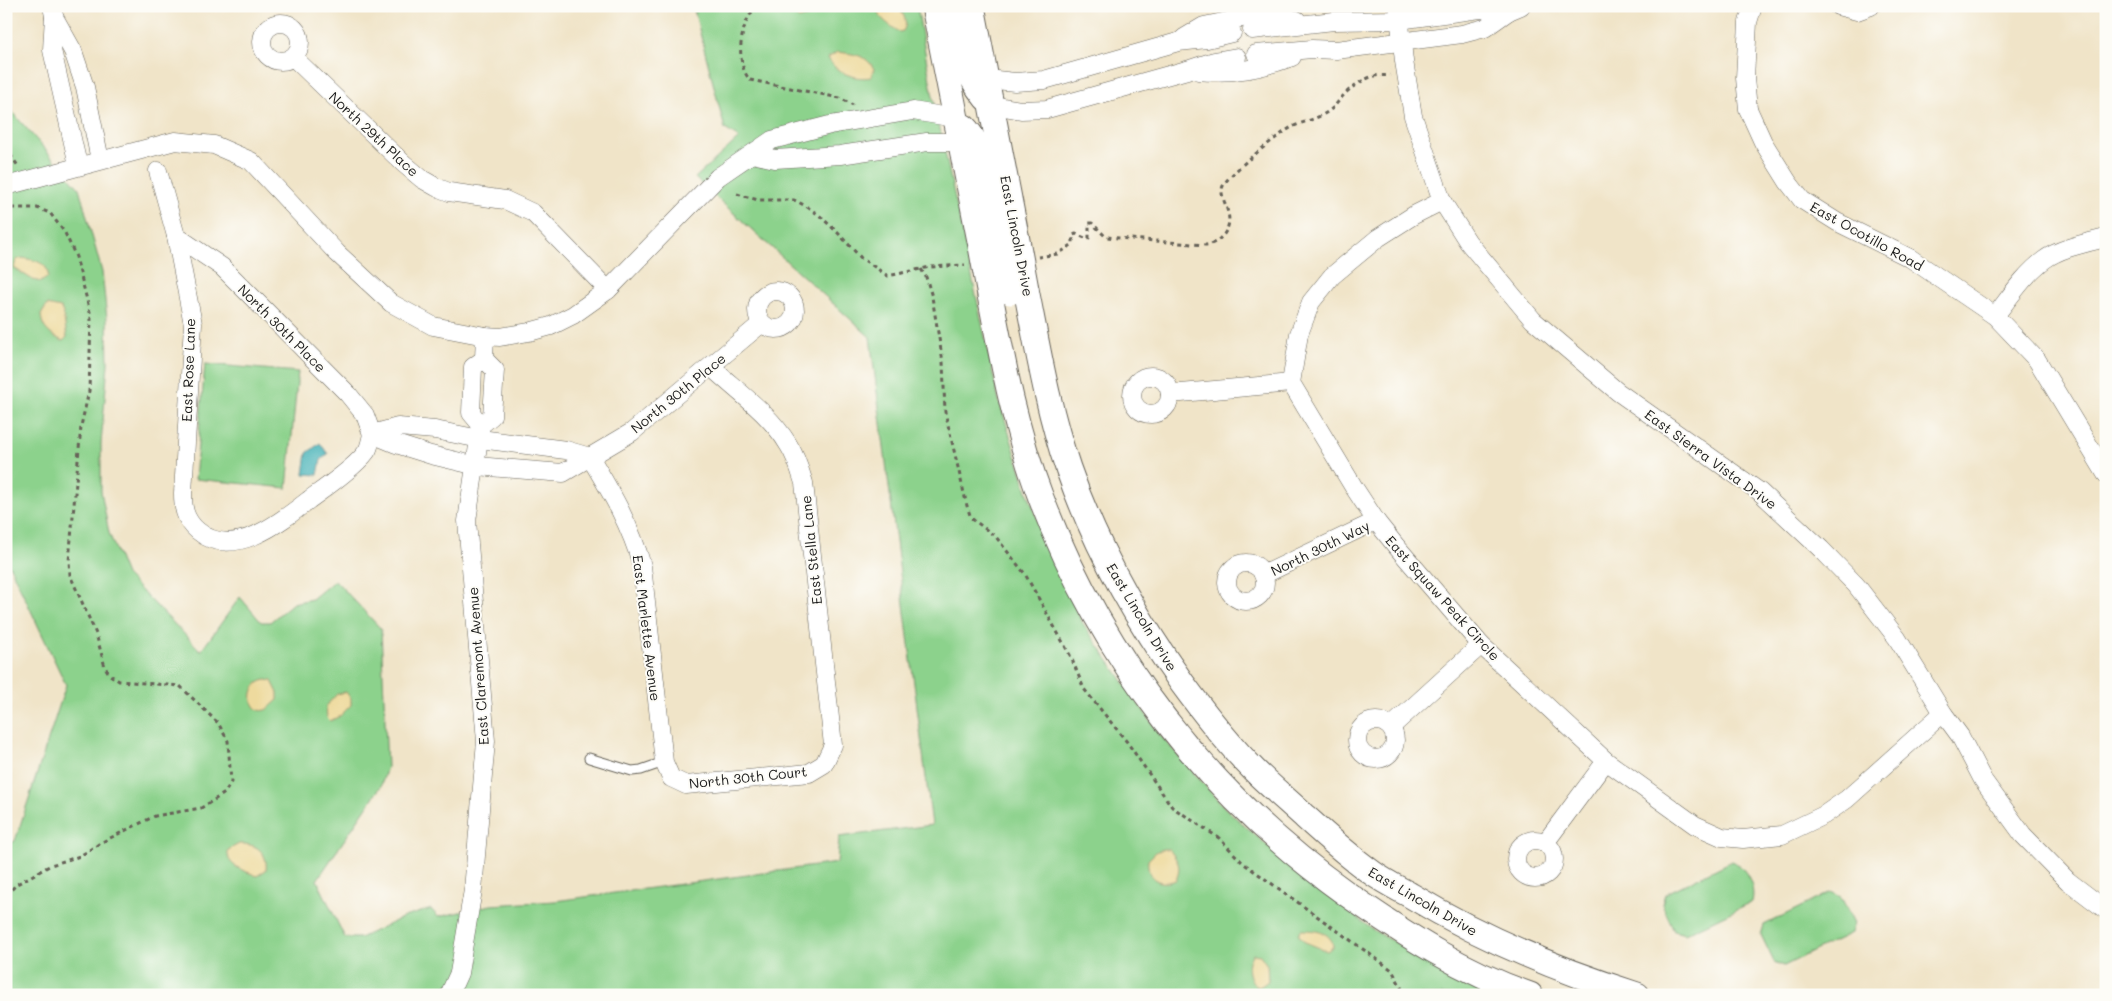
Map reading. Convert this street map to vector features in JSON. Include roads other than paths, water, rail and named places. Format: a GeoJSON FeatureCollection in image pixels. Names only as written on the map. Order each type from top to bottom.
{"type":"FeatureCollection","features":[{"type":"Feature","properties":{"kind":"main road"},"geometry":{"type":"LineString","coordinates":[[934,6],[960,142],[998,238]]}},
{"type":"Feature","properties":{"kind":"main road"},"geometry":{"type":"LineString","coordinates":[[952,6],[964,62],[968,72],[992,105]]}},
{"type":"Feature","properties":{"kind":"main road","name":"East Lincoln Drive"},"geometry":{"type":"LineString","coordinates":[[972,6],[992,105],[998,238]]}},
{"type":"Feature","properties":{"kind":"main road"},"geometry":{"type":"LineString","coordinates":[[955,118],[969,132],[984,164],[1009,292],[1009,393],[1040,497],[1056,535],[1102,629],[1126,667],[1170,727],[1214,780],[1242,808],[1308,866],[1387,922],[1438,954],[1530,995]]}},
{"type":"Feature","properties":{"kind":"main road","name":"East Lincoln Drive"},"geometry":{"type":"LineString","coordinates":[[1009,292],[1022,343],[1045,389],[1068,468],[1108,564],[1157,648],[1205,715],[1254,771],[1318,829],[1371,872],[1445,917],[1493,940],[1573,973],[1637,995]]}},
{"type":"Feature","properties":{"kind":"street","name":"East Ocotillo Road"},"geometry":{"type":"LineString","coordinates":[[1753,6],[1748,22],[1745,78],[1748,109],[1763,142],[1788,182],[1802,200],[1837,222],[1910,258],[1995,316],[2037,360],[2106,474]]}},
{"type":"Feature","properties":{"kind":"street"},"geometry":{"type":"LineString","coordinates":[[1838,6],[1857,11],[1871,6]]}},
{"type":"Feature","properties":{"kind":"street"},"geometry":{"type":"LineString","coordinates":[[1252,30],[1399,13],[1515,8]]}},
{"type":"Feature","properties":{"kind":"street"},"geometry":{"type":"LineString","coordinates":[[1256,54],[1336,50],[1462,34],[1485,28],[1515,8]]}},
{"type":"Feature","properties":{"kind":"street"},"geometry":{"type":"LineString","coordinates":[[53,11],[73,51],[86,87],[100,160]]}},
{"type":"Feature","properties":{"kind":"street"},"geometry":{"type":"LineString","coordinates":[[53,11],[52,50],[78,165]]}},
{"type":"Feature","properties":{"kind":"street","name":"East Sierra Vista Drive"},"geometry":{"type":"LineString","coordinates":[[1399,13],[1405,74],[1413,116],[1442,201],[1468,242],[1533,320],[1618,392],[1760,492],[1821,549],[1856,586],[1898,638],[1943,713],[1960,736],[1983,780],[2024,835],[2068,881],[2106,910]]}},
{"type":"Feature","properties":{"kind":"street"},"geometry":{"type":"LineString","coordinates":[[1178,42],[1204,26],[1247,16],[1270,14],[1310,23]]}},
{"type":"Feature","properties":{"kind":"street"},"geometry":{"type":"LineString","coordinates":[[987,78],[1015,82],[1044,80],[1178,42],[1208,39],[1232,33]]}},
{"type":"Feature","properties":{"kind":"street"},"geometry":{"type":"LineString","coordinates":[[1187,70],[1217,72],[1254,70],[1312,50]]}},
{"type":"Feature","properties":{"kind":"street","name":"North 29th Place"},"geometry":{"type":"LineString","coordinates":[[293,57],[422,179],[449,192],[505,200],[533,213],[608,290]]}},
{"type":"Feature","properties":{"kind":"street"},"geometry":{"type":"LineString","coordinates":[[992,105],[1021,110],[1047,109],[1214,61],[1237,57]]}},
{"type":"Feature","properties":{"kind":"street"},"geometry":{"type":"LineString","coordinates":[[6,186],[78,165],[174,141],[214,145],[250,161],[337,253],[391,303],[433,326],[500,337],[550,326],[573,315],[608,290],[718,176],[772,140],[830,126],[914,111],[955,118]]}},
{"type":"Feature","properties":{"kind":"street"},"geometry":{"type":"LineString","coordinates":[[752,154],[776,160],[840,155],[927,142],[960,142]]}},
{"type":"Feature","properties":{"kind":"street","name":"East Rose Lane"},"geometry":{"type":"LineString","coordinates":[[158,171],[176,236],[193,324],[183,493],[185,512],[192,525],[205,537],[221,542],[243,540],[263,531],[287,517],[344,473],[368,450],[372,434]]}},
{"type":"Feature","properties":{"kind":"street"},"geometry":{"type":"LineString","coordinates":[[1170,394],[1291,383],[1299,334],[1311,302],[1332,276],[1378,238],[1442,201]]}},
{"type":"Feature","properties":{"kind":"street","name":"North 30th Place"},"geometry":{"type":"LineString","coordinates":[[176,236],[222,267],[348,394],[365,416],[372,434],[423,453],[477,466],[563,473],[632,432],[712,367],[762,323]]}},
{"type":"Feature","properties":{"kind":"street"},"geometry":{"type":"LineString","coordinates":[[1995,316],[2018,286],[2044,260],[2075,246],[2106,238]]}},
{"type":"Feature","properties":{"kind":"street","name":"East Claremont Avenue"},"geometry":{"type":"LineString","coordinates":[[449,995],[459,973],[474,890],[486,741],[467,521],[477,466],[480,432],[492,416],[495,370],[484,360],[486,336]]}},
{"type":"Feature","properties":{"kind":"street","name":"East Stella Lane"},"geometry":{"type":"LineString","coordinates":[[712,367],[764,415],[788,442],[797,460],[804,483],[833,745],[824,764]]}},
{"type":"Feature","properties":{"kind":"street","name":"East Squaw Peak Circle"},"geometry":{"type":"LineString","coordinates":[[1291,383],[1376,521],[1481,645],[1606,761],[1694,825],[1722,837],[1744,839],[1782,835],[1824,816],[1847,799],[1943,713]]}},
{"type":"Feature","properties":{"kind":"street"},"geometry":{"type":"LineString","coordinates":[[372,434],[398,427],[480,432],[566,450],[590,457]]}},
{"type":"Feature","properties":{"kind":"street","name":"East Marlette Avenue"},"geometry":{"type":"LineString","coordinates":[[590,457],[625,518],[635,540],[642,566],[664,762],[671,778]]}},
{"type":"Feature","properties":{"kind":"street","name":"North 30th Way"},"geometry":{"type":"LineString","coordinates":[[1263,575],[1376,521]]}},
{"type":"Feature","properties":{"kind":"street"},"geometry":{"type":"LineString","coordinates":[[1391,727],[1481,645]]}},
{"type":"Feature","properties":{"kind":"street"},"geometry":{"type":"LineString","coordinates":[[1545,843],[1606,761]]}},
{"type":"Feature","properties":{"kind":"street","name":"North 30th Court"},"geometry":{"type":"LineString","coordinates":[[671,778],[686,785],[809,773],[824,764]]}},
{"type":"Feature","properties":{"kind":"lane"},"geometry":{"type":"LineString","coordinates":[[588,758],[632,770],[640,770],[664,762]]}},
{"type":"Feature","properties":{"kind":"water"},"geometry":{"type":"Polygon","coordinates":[[[320,443],[328,454],[321,460],[318,475],[304,474],[307,453],[320,443]]]}}]}
